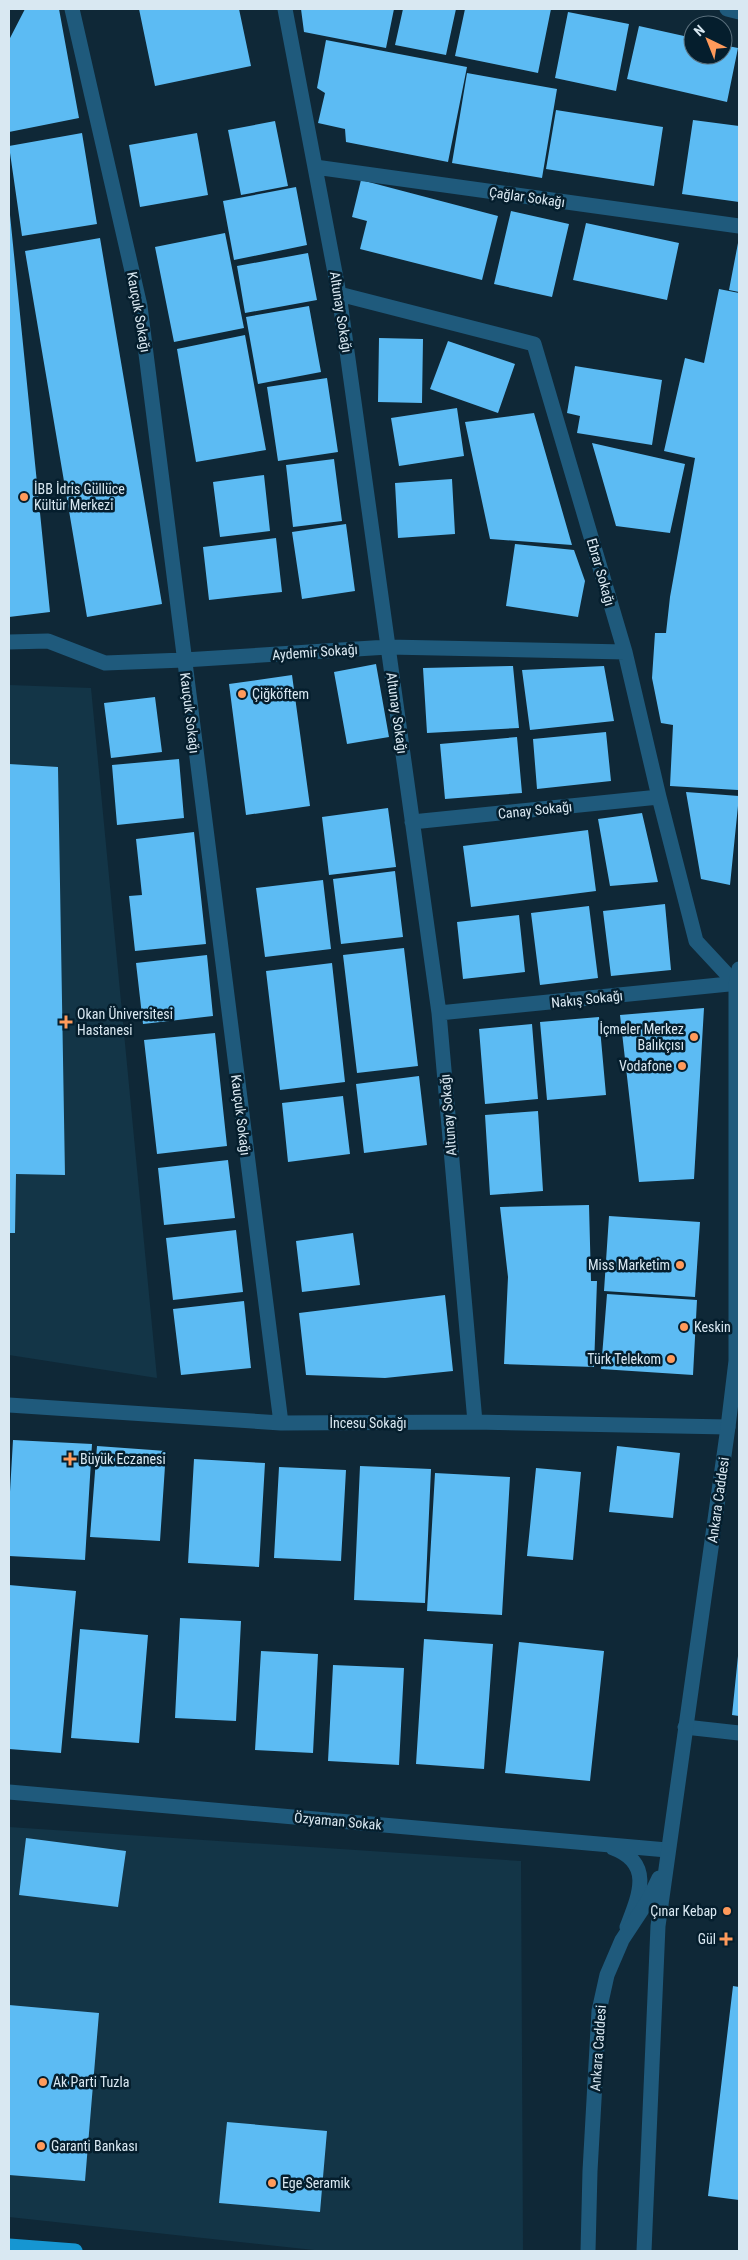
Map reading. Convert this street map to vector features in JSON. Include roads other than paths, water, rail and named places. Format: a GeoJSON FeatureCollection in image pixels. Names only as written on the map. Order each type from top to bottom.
{"type":"FeatureCollection","features":[{"type":"Feature","properties":{"kind":"highway"},"geometry":{"type":"LineString","coordinates":[[9,2246],[75,2251]]}},
{"type":"Feature","properties":{"kind":"street","name":"Kauçuk Sokağı"},"geometry":{"type":"LineString","coordinates":[[72,9],[140,306],[281,1423]]}},
{"type":"Feature","properties":{"kind":"street","name":"Altunay Sokağı"},"geometry":{"type":"LineString","coordinates":[[285,9],[339,294],[438,1013],[475,1422]]}},
{"type":"Feature","properties":{"kind":"street"},"geometry":{"type":"LineString","coordinates":[[727,9],[739,12]]}},
{"type":"Feature","properties":{"kind":"street","name":"Çağlar Sokağı"},"geometry":{"type":"LineString","coordinates":[[315,168],[739,226]]}},
{"type":"Feature","properties":{"kind":"street","name":"Ebrar Sokağı"},"geometry":{"type":"LineString","coordinates":[[339,294],[534,344],[625,652],[659,797],[696,941],[738,984]]}},
{"type":"Feature","properties":{"kind":"street","name":"Aydemir Sokağı"},"geometry":{"type":"LineString","coordinates":[[9,642],[48,641],[105,663],[388,647],[625,652]]}},
{"type":"Feature","properties":{"kind":"street","name":"Canay Sokağı"},"geometry":{"type":"LineString","coordinates":[[412,822],[659,797]]}},
{"type":"Feature","properties":{"kind":"street","name":"Ankara Caddesi"},"geometry":{"type":"LineString","coordinates":[[644,2251],[658,1926],[667,1850],[737,1375],[739,969]]}},
{"type":"Feature","properties":{"kind":"street","name":"Nakış Sokağı"},"geometry":{"type":"LineString","coordinates":[[438,1013],[738,984]]}},
{"type":"Feature","properties":{"kind":"street","name":"İncesu Sokağı"},"geometry":{"type":"LineString","coordinates":[[9,1405],[281,1423],[475,1422],[728,1427]]}},
{"type":"Feature","properties":{"kind":"street"},"geometry":{"type":"LineString","coordinates":[[685,1727],[739,1733]]}},
{"type":"Feature","properties":{"kind":"street","name":"Özyaman Sokak"},"geometry":{"type":"LineString","coordinates":[[9,1792],[667,1850]]}},
{"type":"Feature","properties":{"kind":"street"},"geometry":{"type":"LineString","coordinates":[[605,1844],[628,1856],[634,1861],[640,1872],[640,1886],[636,1904],[622,1940]]}},
{"type":"Feature","properties":{"kind":"street","name":"Ankara Caddesi"},"geometry":{"type":"LineString","coordinates":[[588,2251],[590,2171],[599,2010],[607,1975],[622,1940],[649,1899],[658,1880],[667,1850]]}},
{"type":"Feature","properties":{"kind":"place","name":"İBB İdris Güllüce Kültür Merkezi"},"geometry":{"type":"Point","coordinates":[24,497]}},
{"type":"Feature","properties":{"kind":"place","name":"Çiğköftem"},"geometry":{"type":"Point","coordinates":[242,694]}},
{"type":"Feature","properties":{"kind":"place","name":"Okan Üniversitesi Hastanesi"},"geometry":{"type":"Point","coordinates":[66,1022]}},
{"type":"Feature","properties":{"kind":"place","name":"İçmeler Merkez Balıkçısı"},"geometry":{"type":"Point","coordinates":[694,1037]}},
{"type":"Feature","properties":{"kind":"place","name":"Vodafone"},"geometry":{"type":"Point","coordinates":[682,1066]}},
{"type":"Feature","properties":{"kind":"place","name":"Miss Marketim"},"geometry":{"type":"Point","coordinates":[680,1265]}},
{"type":"Feature","properties":{"kind":"place","name":"Keskin"},"geometry":{"type":"Point","coordinates":[684,1327]}},
{"type":"Feature","properties":{"kind":"place","name":"Türk Telekom"},"geometry":{"type":"Point","coordinates":[671,1359]}},
{"type":"Feature","properties":{"kind":"place","name":"Büyük Eczanesi"},"geometry":{"type":"Point","coordinates":[70,1459]}},
{"type":"Feature","properties":{"kind":"place","name":"Çınar Kebap"},"geometry":{"type":"Point","coordinates":[727,1911]}},
{"type":"Feature","properties":{"kind":"place","name":"Gül"},"geometry":{"type":"Point","coordinates":[726,1939]}},
{"type":"Feature","properties":{"kind":"place","name":"Ak Parti Tuzla"},"geometry":{"type":"Point","coordinates":[43,2082]}},
{"type":"Feature","properties":{"kind":"place","name":"Garanti Bankası"},"geometry":{"type":"Point","coordinates":[41,2146]}},
{"type":"Feature","properties":{"kind":"place","name":"Ege Seramik"},"geometry":{"type":"Point","coordinates":[272,2183]}}]}
